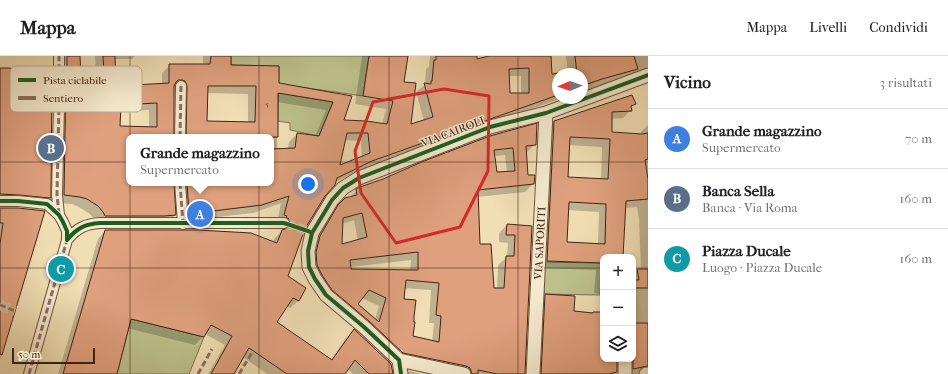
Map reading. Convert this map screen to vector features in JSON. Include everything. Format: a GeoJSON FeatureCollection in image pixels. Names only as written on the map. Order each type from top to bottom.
{"type":"FeatureCollection","features":[{"type":"Feature","properties":{"kind":"street","name":"VIA CAIROLI"},"geometry":{"type":"LineString","coordinates":[[399,360],[364,327],[326,295],[309,267],[308,251],[310,232],[332,200],[343,188],[358,178],[490,127],[546,112],[648,75]]}},
{"type":"Feature","properties":{"kind":"street"},"geometry":{"type":"LineString","coordinates":[[180,134],[181,86]]}},
{"type":"Feature","properties":{"kind":"street"},"geometry":{"type":"LineString","coordinates":[[59,112],[57,195],[59,215]]}},
{"type":"Feature","properties":{"kind":"street","name":"VIA SAPORITI"},"geometry":{"type":"LineString","coordinates":[[533,374],[546,112]]}},
{"type":"Feature","properties":{"kind":"street"},"geometry":{"type":"LineString","coordinates":[[180,186],[183,224]]}},
{"type":"Feature","properties":{"kind":"street"},"geometry":{"type":"LineString","coordinates":[[0,201],[47,204],[59,215],[64,222],[67,231],[67,240],[29,374]]}},
{"type":"Feature","properties":{"kind":"street"},"geometry":{"type":"LineString","coordinates":[[67,240],[80,227],[91,224],[284,223]]}},
{"type":"Feature","properties":{"kind":"street"},"geometry":{"type":"LineString","coordinates":[[401,374],[399,360],[464,374]]}},
{"type":"Feature","properties":{"kind":"street"},"geometry":{"type":"LineString","coordinates":[[624,362],[625,374]]}},
{"type":"Feature","properties":{"kind":"highlighted area"},"geometry":{"type":"Polygon","coordinates":[[[444,89],[489,96],[488,171],[460,227],[396,243],[361,193],[355,151],[373,102],[444,89]]]}},
{"type":"Feature","properties":{"kind":"green space"},"geometry":{"type":"Polygon","coordinates":[[[231,56],[369,56],[363,96],[293,86],[291,95],[333,102],[319,136],[290,130],[290,123],[278,121],[279,66],[231,65],[231,56]]]}},
{"type":"Feature","properties":{"kind":"green space"},"geometry":{"type":"Polygon","coordinates":[[[544,262],[600,263],[600,295],[544,294],[544,262]]]}},
{"type":"Feature","properties":{"kind":"green space"},"geometry":{"type":"Polygon","coordinates":[[[131,319],[204,337],[189,374],[117,374],[131,319]]]}},
{"type":"Feature","properties":{"kind":"building"},"geometry":{"type":"Polygon","coordinates":[[[67,56],[80,56],[80,66],[67,66],[67,56]]]}},
{"type":"Feature","properties":{"kind":"building"},"geometry":{"type":"Polygon","coordinates":[[[103,56],[115,56],[115,66],[104,66],[103,56]]]}},
{"type":"Feature","properties":{"kind":"building"},"geometry":{"type":"Polygon","coordinates":[[[211,56],[231,56],[231,65],[279,66],[279,83],[352,96],[344,120],[387,124],[393,101],[363,96],[369,56],[408,56],[404,82],[416,83],[411,124],[433,117],[424,83],[431,84],[434,60],[436,60],[436,56],[477,56],[477,59],[489,56],[551,56],[552,97],[372,161],[337,178],[335,185],[325,196],[306,226],[288,276],[306,288],[299,301],[293,298],[277,322],[332,360],[354,329],[391,364],[393,374],[369,374],[355,360],[345,374],[287,374],[249,348],[234,374],[211,374],[232,336],[211,325],[204,337],[131,319],[117,374],[63,374],[105,230],[198,230],[251,233],[277,243],[282,230],[288,228],[290,223],[289,219],[286,217],[287,216],[284,215],[289,196],[262,205],[189,214],[187,186],[274,186],[274,149],[295,148],[297,133],[319,136],[333,102],[278,93],[278,137],[274,137],[274,134],[186,134],[187,86],[185,81],[178,80],[174,86],[174,134],[126,134],[126,186],[174,186],[176,215],[105,216],[98,206],[87,199],[64,195],[65,112],[121,112],[120,126],[157,127],[157,103],[142,104],[142,85],[169,83],[169,64],[210,64],[211,56]],[[529,68],[509,69],[510,93],[529,93],[529,68]],[[208,86],[207,121],[255,122],[256,86],[208,86]],[[347,133],[340,165],[370,153],[368,133],[347,133]]]}},
{"type":"Feature","properties":{"kind":"building"},"geometry":{"type":"Polygon","coordinates":[[[575,56],[634,56],[638,69],[588,84],[588,68],[576,68],[575,56]]]}},
{"type":"Feature","properties":{"kind":"building"},"geometry":{"type":"Polygon","coordinates":[[[0,68],[9,68],[10,112],[52,112],[51,198],[0,194],[0,68]]]}},
{"type":"Feature","properties":{"kind":"building"},"geometry":{"type":"Polygon","coordinates":[[[632,95],[636,104],[631,106],[632,111],[612,112],[612,132],[648,133],[648,159],[645,160],[648,179],[648,199],[626,201],[623,254],[600,254],[600,263],[547,261],[554,121],[632,95]],[[570,137],[568,177],[608,179],[610,139],[570,137]],[[569,202],[567,242],[605,244],[606,204],[569,202]]]}},
{"type":"Feature","properties":{"kind":"building"},"geometry":{"type":"Polygon","coordinates":[[[537,123],[536,145],[526,146],[528,175],[535,175],[534,184],[478,190],[480,244],[491,244],[494,288],[504,288],[506,256],[514,256],[515,235],[506,235],[507,224],[532,226],[525,374],[497,374],[478,370],[478,374],[472,374],[470,368],[466,366],[403,353],[369,321],[332,290],[317,265],[316,252],[320,236],[338,205],[345,198],[357,195],[356,189],[490,136],[537,123]],[[513,148],[494,150],[497,172],[515,171],[513,148]],[[362,213],[343,218],[342,244],[367,237],[362,213]],[[418,252],[350,260],[351,269],[418,270],[418,252]],[[406,280],[404,299],[416,300],[413,336],[439,342],[441,316],[436,315],[439,283],[406,280]],[[369,290],[358,304],[379,322],[386,298],[369,290]]]}},
{"type":"Feature","properties":{"kind":"building"},"geometry":{"type":"Polygon","coordinates":[[[0,208],[45,211],[2,355],[0,354],[0,244],[3,223],[0,223],[0,208]]]}},
{"type":"Feature","properties":{"kind":"building"},"geometry":{"type":"Polygon","coordinates":[[[637,269],[648,269],[648,288],[636,288],[636,280],[639,280],[637,269]]]}},
{"type":"Feature","properties":{"kind":"building"},"geometry":{"type":"Polygon","coordinates":[[[545,294],[575,296],[574,311],[593,313],[600,312],[600,362],[617,362],[617,372],[609,374],[541,374],[545,294]]]}},
{"type":"Feature","properties":{"kind":"building"},"geometry":{"type":"Polygon","coordinates":[[[636,323],[648,323],[648,366],[633,369],[633,362],[636,362],[636,323]]]}},
{"type":"Feature","properties":{"kind":"tunnel"},"geometry":{"type":"LineString","coordinates":[[284,223],[308,231]]}},
{"type":"Feature","properties":{"kind":"tunnel"},"geometry":{"type":"LineString","coordinates":[[0,305],[15,311]]}},
{"type":"Feature","properties":{"kind":"marked path"},"geometry":{"type":"LineString","coordinates":[[59,56],[59,66]]}},
{"type":"Feature","properties":{"kind":"marked path"},"geometry":{"type":"LineString","coordinates":[[180,134],[181,86]]}},
{"type":"Feature","properties":{"kind":"marked path"},"geometry":{"type":"LineString","coordinates":[[59,112],[57,195],[59,214]]}},
{"type":"Feature","properties":{"kind":"marked path"},"geometry":{"type":"LineString","coordinates":[[180,186],[183,224]]}},
{"type":"Feature","properties":{"kind":"marked path"},"geometry":{"type":"LineString","coordinates":[[29,374],[67,240],[69,238]]}},
{"type":"Feature","properties":{"kind":"marked path"},"geometry":{"type":"LineString","coordinates":[[0,305],[15,311]]}},
{"type":"Feature","properties":{"kind":"marked path"},"geometry":{"type":"LineString","coordinates":[[198,374],[212,349]]}},
{"type":"Feature","properties":{"kind":"marked path"},"geometry":{"type":"LineString","coordinates":[[239,374],[253,351]]}},
{"type":"Feature","properties":{"kind":"cycle path"},"geometry":{"type":"LineString","coordinates":[[401,374],[399,360],[364,327],[326,295],[309,267],[308,251],[312,233],[332,200],[343,188],[359,178],[490,127],[546,113],[648,75]]}},
{"type":"Feature","properties":{"kind":"cycle path"},"geometry":{"type":"LineString","coordinates":[[0,201],[47,204],[59,215],[63,222],[67,231],[67,240]]}},
{"type":"Feature","properties":{"kind":"cycle path"},"geometry":{"type":"LineString","coordinates":[[67,240],[74,232],[82,227],[100,223],[284,223],[312,233]]}},
{"type":"Feature","properties":{"kind":"place","name":"Banca Sella"},"geometry":{"type":"Point","coordinates":[51,148]}},
{"type":"Feature","properties":{"kind":"place","name":"Grande magazzino"},"geometry":{"type":"Point","coordinates":[200,214]}},
{"type":"Feature","properties":{"kind":"place","name":"Piazza Ducale"},"geometry":{"type":"Point","coordinates":[61,269]}}]}
